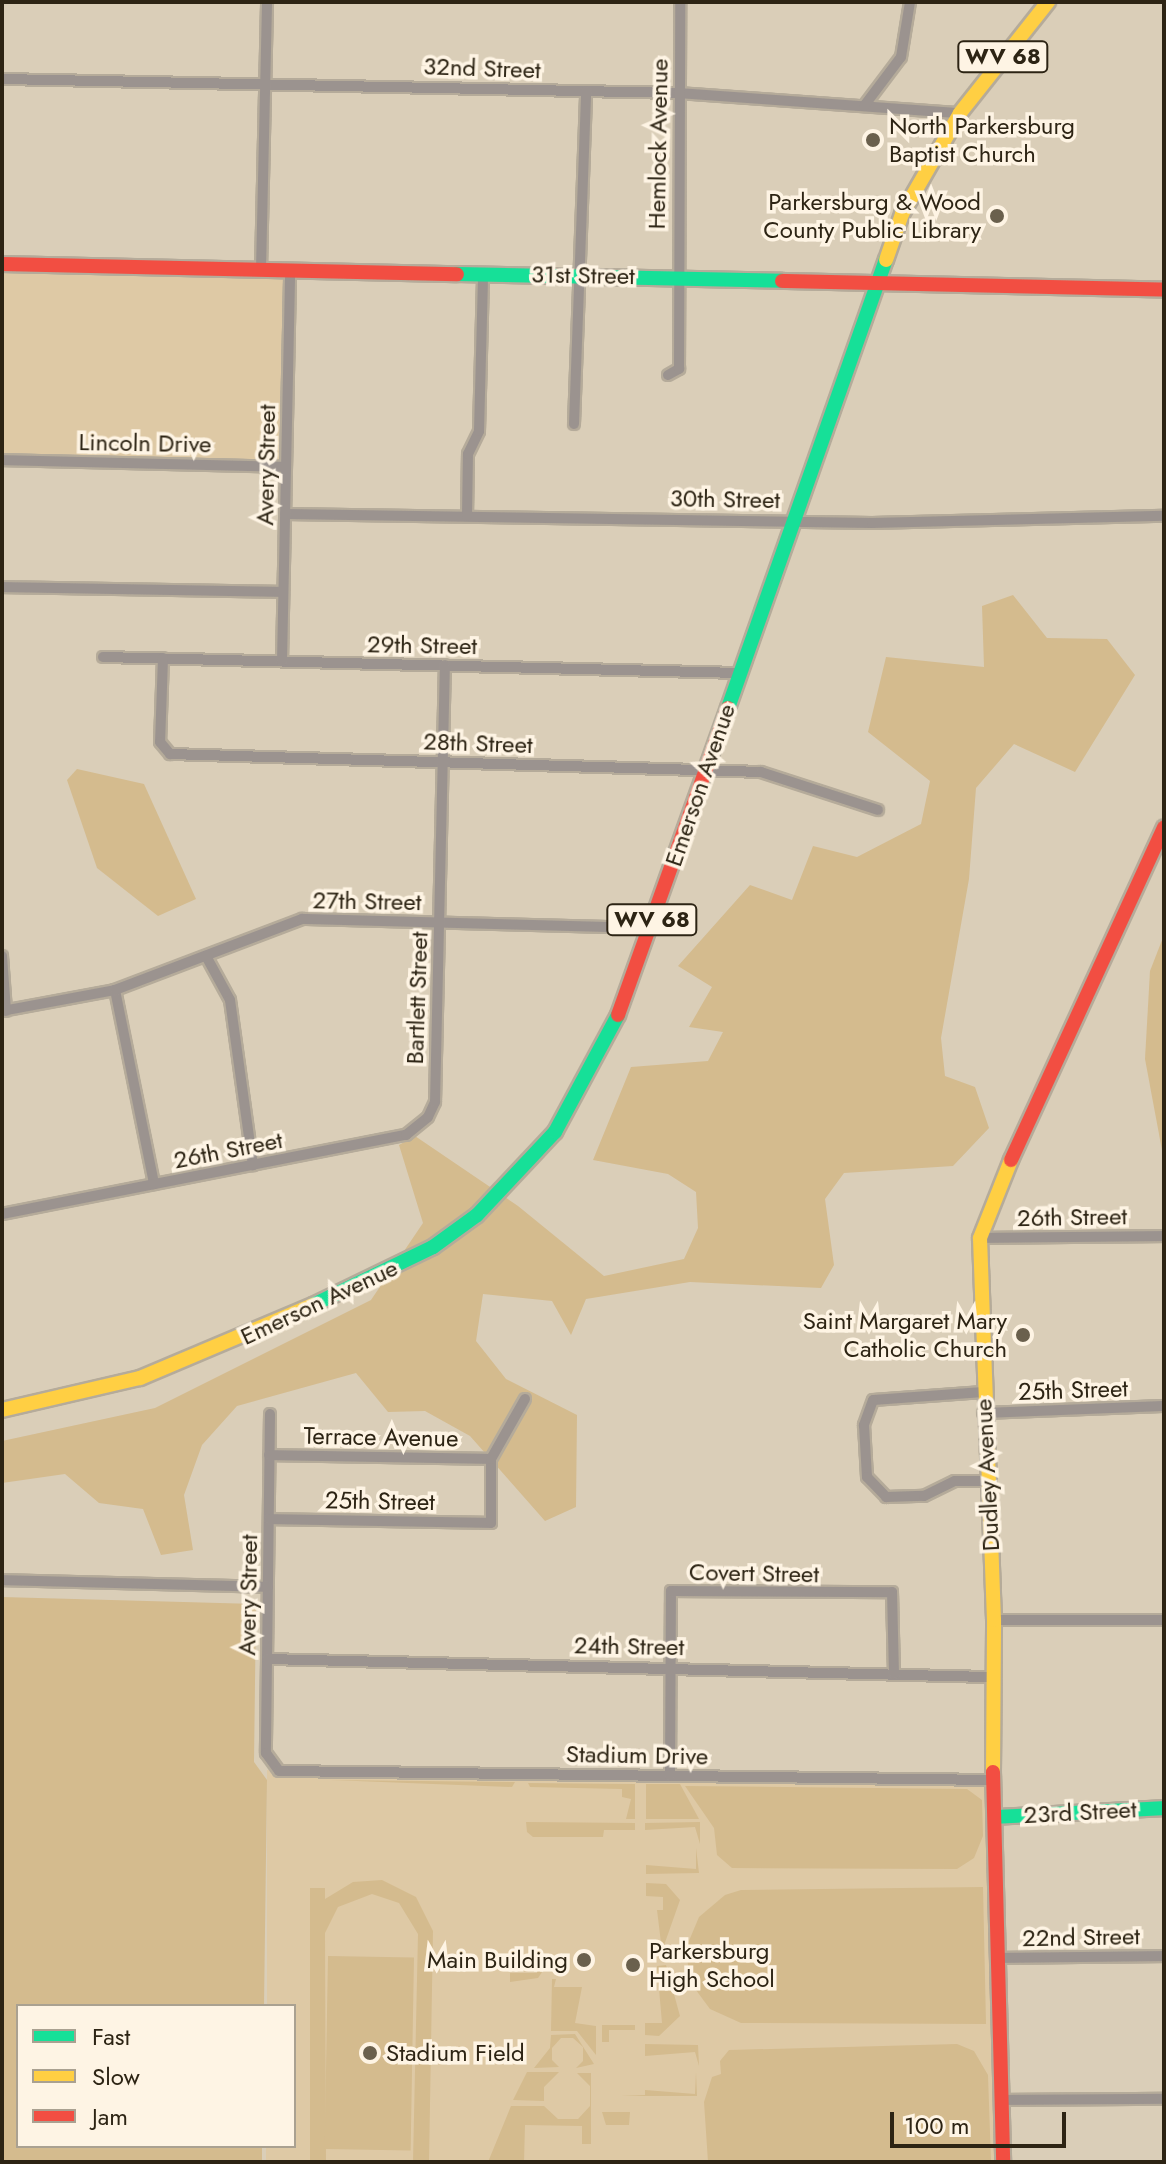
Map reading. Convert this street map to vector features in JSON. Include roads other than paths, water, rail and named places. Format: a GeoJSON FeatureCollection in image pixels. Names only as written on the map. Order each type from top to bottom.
{"type":"FeatureCollection","features":[{"type":"Feature","properties":{"kind":"street"},"geometry":{"type":"LineString","coordinates":[[261,269],[267,2]]}},
{"type":"Feature","properties":{"kind":"street","name":"Hemlock Avenue"},"geometry":{"type":"LineString","coordinates":[[668,375],[679,369],[680,2]]}},
{"type":"Feature","properties":{"kind":"street"},"geometry":{"type":"LineString","coordinates":[[864,106],[901,57],[910,2]]}},
{"type":"Feature","properties":{"kind":"street","name":"Emerson Avenue"},"geometry":{"type":"LineString","coordinates":[[2,1410],[127,1382],[202,1355],[433,1247],[477,1215],[555,1132],[611,1032],[875,280],[902,214],[960,113],[1048,2]]}},
{"type":"Feature","properties":{"kind":"street","name":"32nd Street"},"geometry":{"type":"LineString","coordinates":[[2,79],[678,93],[960,113]]}},
{"type":"Feature","properties":{"kind":"street"},"geometry":{"type":"LineString","coordinates":[[574,424],[578,283],[583,275],[586,91]]}},
{"type":"Feature","properties":{"kind":"street","name":"31st Street"},"geometry":{"type":"LineString","coordinates":[[2,264],[875,280],[1164,290]]}},
{"type":"Feature","properties":{"kind":"street","name":"Avery Street"},"geometry":{"type":"LineString","coordinates":[[282,661],[290,269]]}},
{"type":"Feature","properties":{"kind":"street"},"geometry":{"type":"LineString","coordinates":[[467,516],[468,454],[479,431],[483,273]]}},
{"type":"Feature","properties":{"kind":"street","name":"Lincoln Drive"},"geometry":{"type":"LineString","coordinates":[[2,460],[286,467]]}},
{"type":"Feature","properties":{"kind":"street","name":"30th Street"},"geometry":{"type":"LineString","coordinates":[[285,514],[1014,523],[1164,516]]}},
{"type":"Feature","properties":{"kind":"street"},"geometry":{"type":"LineString","coordinates":[[2,587],[283,592]]}},
{"type":"Feature","properties":{"kind":"street","name":"29th Street"},"geometry":{"type":"LineString","coordinates":[[103,657],[739,673]]}},
{"type":"Feature","properties":{"kind":"street","name":"28th Street"},"geometry":{"type":"LineString","coordinates":[[163,658],[160,742],[170,754],[761,772],[878,810]]}},
{"type":"Feature","properties":{"kind":"street","name":"Bartlett Street"},"geometry":{"type":"LineString","coordinates":[[435,1091],[445,665]]}},
{"type":"Feature","properties":{"kind":"street","name":"Dudley Avenue"},"geometry":{"type":"LineString","coordinates":[[1003,2162],[990,1677],[994,1620],[983,1413],[980,1238],[987,1211],[1164,828]]}},
{"type":"Feature","properties":{"kind":"street","name":"27th Street"},"geometry":{"type":"LineString","coordinates":[[4,1011],[115,990],[302,919],[650,928]]}},
{"type":"Feature","properties":{"kind":"street"},"geometry":{"type":"LineString","coordinates":[[2,956],[4,1011]]}},
{"type":"Feature","properties":{"kind":"street"},"geometry":{"type":"LineString","coordinates":[[206,956],[230,1000],[253,1165]]}},
{"type":"Feature","properties":{"kind":"street"},"geometry":{"type":"LineString","coordinates":[[115,990],[154,1184]]}},
{"type":"Feature","properties":{"kind":"street","name":"26th Street"},"geometry":{"type":"LineString","coordinates":[[2,1214],[406,1135],[428,1117],[435,1091]]}},
{"type":"Feature","properties":{"kind":"street","name":"26th Street"},"geometry":{"type":"LineString","coordinates":[[980,1238],[1164,1236]]}},
{"type":"Feature","properties":{"kind":"street"},"geometry":{"type":"LineString","coordinates":[[983,1392],[873,1400],[864,1425],[865,1451],[871,1488],[886,1497],[924,1496],[955,1481],[987,1481]]}},
{"type":"Feature","properties":{"kind":"street"},"geometry":{"type":"LineString","coordinates":[[491,1459],[525,1399]]}},
{"type":"Feature","properties":{"kind":"street","name":"25th Street"},"geometry":{"type":"LineString","coordinates":[[983,1413],[1164,1406]]}},
{"type":"Feature","properties":{"kind":"street","name":"Avery Street"},"geometry":{"type":"LineString","coordinates":[[270,1414],[266,1753],[279,1771]]}},
{"type":"Feature","properties":{"kind":"street","name":"Terrace Avenue"},"geometry":{"type":"LineString","coordinates":[[269,1455],[491,1459]]}},
{"type":"Feature","properties":{"kind":"street","name":"25th Street"},"geometry":{"type":"LineString","coordinates":[[269,1519],[491,1523],[491,1459]]}},
{"type":"Feature","properties":{"kind":"street"},"geometry":{"type":"LineString","coordinates":[[2,1580],[268,1587]]}},
{"type":"Feature","properties":{"kind":"street","name":"Covert Street"},"geometry":{"type":"LineString","coordinates":[[670,1776],[671,1591],[892,1592],[894,1674]]}},
{"type":"Feature","properties":{"kind":"street"},"geometry":{"type":"LineString","coordinates":[[994,1620],[1164,1620]]}},
{"type":"Feature","properties":{"kind":"street","name":"24th Street"},"geometry":{"type":"LineString","coordinates":[[267,1659],[990,1677]]}},
{"type":"Feature","properties":{"kind":"street","name":"Stadium Drive"},"geometry":{"type":"LineString","coordinates":[[279,1771],[995,1780]]}},
{"type":"Feature","properties":{"kind":"street","name":"23rd Street"},"geometry":{"type":"LineString","coordinates":[[995,1817],[1164,1808]]}},
{"type":"Feature","properties":{"kind":"street","name":"22nd Street"},"geometry":{"type":"LineString","coordinates":[[998,1958],[1164,1956]]}},
{"type":"Feature","properties":{"kind":"street"},"geometry":{"type":"LineString","coordinates":[[1001,2100],[1164,2099]]}},
{"type":"Feature","properties":{"kind":"place","name":"North Parkersburg Baptist Church"},"geometry":{"type":"Point","coordinates":[873,140]}},
{"type":"Feature","properties":{"kind":"place","name":"Parkersburg & Wood County Public Library"},"geometry":{"type":"Point","coordinates":[997,216]}},
{"type":"Feature","properties":{"kind":"place","name":"Saint Margaret Mary Catholic Church"},"geometry":{"type":"Point","coordinates":[1023,1335]}},
{"type":"Feature","properties":{"kind":"place","name":"Main Building"},"geometry":{"type":"Point","coordinates":[584,1960]}},
{"type":"Feature","properties":{"kind":"place","name":"Parkersburg High School"},"geometry":{"type":"Point","coordinates":[633,1965]}},
{"type":"Feature","properties":{"kind":"place","name":"Stadium Field"},"geometry":{"type":"Point","coordinates":[370,2053]}}]}
